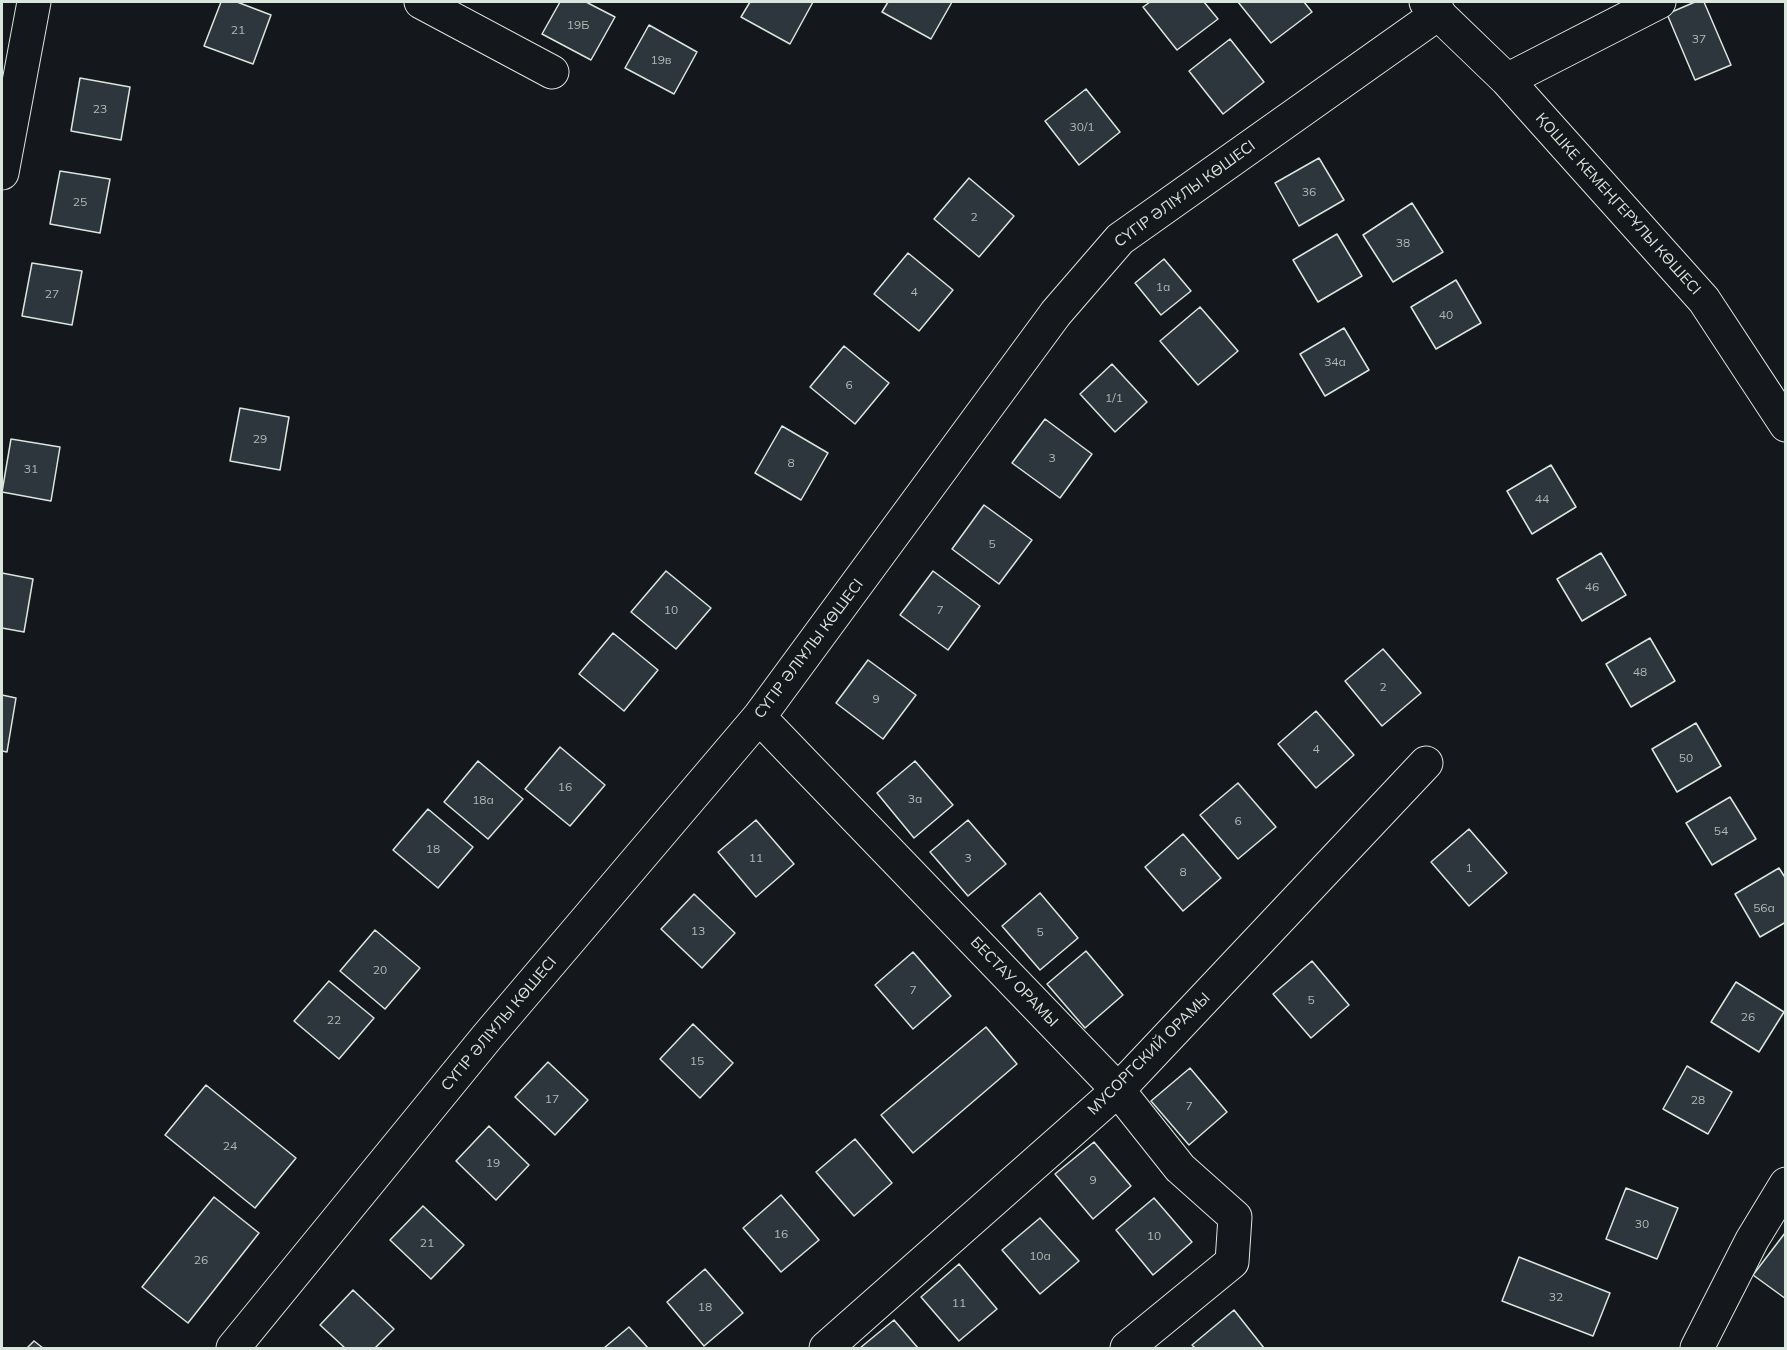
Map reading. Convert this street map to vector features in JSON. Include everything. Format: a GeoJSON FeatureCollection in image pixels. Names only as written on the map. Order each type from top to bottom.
{"type":"FeatureCollection","features":[{"type":"Feature","properties":{"kind":"street"},"geometry":{"type":"LineString","coordinates":[[2,173],[34,2]]}},
{"type":"Feature","properties":{"kind":"street"},"geometry":{"type":"LineString","coordinates":[[421,2],[552,72]]}},
{"type":"Feature","properties":{"kind":"street"},"geometry":{"type":"LineString","coordinates":[[1507,80],[1659,2]]}},
{"type":"Feature","properties":{"kind":"street","name":"ҚОШКЕ КЕМЕҢГЕРҰЛЫ КӨШЕСІ"},"geometry":{"type":"LineString","coordinates":[[1433,7],[1507,80],[1704,300],[1785,425]]}},
{"type":"Feature","properties":{"kind":"street","name":"СҮГІР ӘЛІҰЛЫ КӨШЕСІ"},"geometry":{"type":"LineString","coordinates":[[233,1348],[487,1037],[759,717],[1056,313],[1120,239],[1433,7]]}},
{"type":"Feature","properties":{"kind":"street","name":"БЕСТАУ ОРАМЫ"},"geometry":{"type":"LineString","coordinates":[[759,717],[1118,1090],[1180,1168],[1235,1217],[1232,1262],[1127,1348]]}},
{"type":"Feature","properties":{"kind":"street","name":"МУСОРГСКИЙ ОРАМЫ"},"geometry":{"type":"LineString","coordinates":[[826,1348],[1118,1090],[1426,763]]}},
{"type":"Feature","properties":{"kind":"street"},"geometry":{"type":"LineString","coordinates":[[1698,1348],[1752,1240],[1785,1184]]}},
{"type":"Feature","properties":{"kind":"building"},"geometry":{"type":"Polygon","coordinates":[[[221,2],[237,2],[271,15],[253,64],[204,46],[221,2]]]}},
{"type":"Feature","properties":{"kind":"building"},"geometry":{"type":"Polygon","coordinates":[[[560,2],[586,2],[615,17],[591,60],[542,34],[560,2]]]}},
{"type":"Feature","properties":{"kind":"building"},"geometry":{"type":"Polygon","coordinates":[[[750,2],[813,2],[790,44],[741,17],[750,2]]]}},
{"type":"Feature","properties":{"kind":"building"},"geometry":{"type":"Polygon","coordinates":[[[888,2],[952,2],[931,39],[882,12],[888,2]]]}},
{"type":"Feature","properties":{"kind":"building"},"geometry":{"type":"Polygon","coordinates":[[[1150,2],[1204,2],[1218,19],[1177,50],[1143,7],[1150,2]]]}},
{"type":"Feature","properties":{"kind":"building"},"geometry":{"type":"Polygon","coordinates":[[[1238,2],[1304,2],[1312,12],[1271,43],[1238,2]]]}},
{"type":"Feature","properties":{"kind":"building"},"geometry":{"type":"Polygon","coordinates":[[[1695,2],[1704,2],[1731,65],[1695,80],[1667,14],[1695,2]]]}},
{"type":"Feature","properties":{"kind":"building"},"geometry":{"type":"Polygon","coordinates":[[[649,25],[697,52],[674,94],[625,68],[649,25]]]}},
{"type":"Feature","properties":{"kind":"building"},"geometry":{"type":"Polygon","coordinates":[[[1230,39],[1264,82],[1223,114],[1189,71],[1230,39]]]}},
{"type":"Feature","properties":{"kind":"building"},"geometry":{"type":"Polygon","coordinates":[[[80,78],[130,87],[121,140],[71,131],[80,78]]]}},
{"type":"Feature","properties":{"kind":"building"},"geometry":{"type":"Polygon","coordinates":[[[1086,89],[1120,132],[1079,165],[1045,121],[1086,89]]]}},
{"type":"Feature","properties":{"kind":"building"},"geometry":{"type":"Polygon","coordinates":[[[1319,158],[1344,200],[1299,226],[1275,183],[1319,158]]]}},
{"type":"Feature","properties":{"kind":"building"},"geometry":{"type":"Polygon","coordinates":[[[60,171],[110,179],[100,233],[50,224],[60,171]]]}},
{"type":"Feature","properties":{"kind":"building"},"geometry":{"type":"Polygon","coordinates":[[[969,178],[1014,216],[979,257],[934,219],[969,178]]]}},
{"type":"Feature","properties":{"kind":"building"},"geometry":{"type":"Polygon","coordinates":[[[1412,203],[1443,252],[1393,282],[1363,235],[1412,203]]]}},
{"type":"Feature","properties":{"kind":"building"},"geometry":{"type":"Polygon","coordinates":[[[1337,234],[1362,276],[1318,302],[1293,260],[1337,234]]]}},
{"type":"Feature","properties":{"kind":"building"},"geometry":{"type":"Polygon","coordinates":[[[908,253],[953,290],[919,331],[874,294],[908,253]]]}},
{"type":"Feature","properties":{"kind":"building"},"geometry":{"type":"Polygon","coordinates":[[[1164,259],[1191,291],[1161,315],[1135,283],[1164,259]]]}},
{"type":"Feature","properties":{"kind":"building"},"geometry":{"type":"Polygon","coordinates":[[[32,263],[82,271],[72,325],[22,316],[32,263]]]}},
{"type":"Feature","properties":{"kind":"building"},"geometry":{"type":"Polygon","coordinates":[[[1456,280],[1481,323],[1436,349],[1411,307],[1456,280]]]}},
{"type":"Feature","properties":{"kind":"building"},"geometry":{"type":"Polygon","coordinates":[[[1200,307],[1238,351],[1198,385],[1160,341],[1200,307]]]}},
{"type":"Feature","properties":{"kind":"building"},"geometry":{"type":"Polygon","coordinates":[[[1344,328],[1369,370],[1325,396],[1300,354],[1344,328]]]}},
{"type":"Feature","properties":{"kind":"building"},"geometry":{"type":"Polygon","coordinates":[[[844,346],[889,383],[855,424],[810,387],[844,346]]]}},
{"type":"Feature","properties":{"kind":"building"},"geometry":{"type":"Polygon","coordinates":[[[1112,364],[1147,402],[1115,432],[1080,394],[1112,364]]]}},
{"type":"Feature","properties":{"kind":"building"},"geometry":{"type":"Polygon","coordinates":[[[240,408],[289,417],[280,470],[230,461],[240,408]]]}},
{"type":"Feature","properties":{"kind":"building"},"geometry":{"type":"Polygon","coordinates":[[[1045,419],[1092,454],[1060,498],[1012,463],[1045,419]]]}},
{"type":"Feature","properties":{"kind":"building"},"geometry":{"type":"Polygon","coordinates":[[[782,426],[828,453],[801,500],[755,473],[782,426]]]}},
{"type":"Feature","properties":{"kind":"building"},"geometry":{"type":"Polygon","coordinates":[[[11,439],[60,447],[51,501],[2,492],[11,439]]]}},
{"type":"Feature","properties":{"kind":"building"},"geometry":{"type":"Polygon","coordinates":[[[1551,465],[1576,507],[1532,534],[1507,491],[1551,465]]]}},
{"type":"Feature","properties":{"kind":"building"},"geometry":{"type":"Polygon","coordinates":[[[984,505],[1032,540],[999,584],[952,549],[984,505]]]}},
{"type":"Feature","properties":{"kind":"building"},"geometry":{"type":"Polygon","coordinates":[[[1601,553],[1626,595],[1582,621],[1557,579],[1601,553]]]}},
{"type":"Feature","properties":{"kind":"building"},"geometry":{"type":"Polygon","coordinates":[[[666,571],[711,608],[676,649],[631,612],[666,571]]]}},
{"type":"Feature","properties":{"kind":"building"},"geometry":{"type":"Polygon","coordinates":[[[933,571],[980,606],[948,650],[900,615],[933,571]]]}},
{"type":"Feature","properties":{"kind":"building"},"geometry":{"type":"Polygon","coordinates":[[[2,573],[33,579],[24,632],[2,628],[2,573]]]}},
{"type":"Feature","properties":{"kind":"building"},"geometry":{"type":"Polygon","coordinates":[[[613,633],[658,670],[624,711],[579,674],[613,633]]]}},
{"type":"Feature","properties":{"kind":"building"},"geometry":{"type":"Polygon","coordinates":[[[1650,638],[1675,681],[1631,707],[1606,664],[1650,638]]]}},
{"type":"Feature","properties":{"kind":"building"},"geometry":{"type":"Polygon","coordinates":[[[1383,649],[1421,693],[1382,726],[1345,681],[1383,649]]]}},
{"type":"Feature","properties":{"kind":"building"},"geometry":{"type":"Polygon","coordinates":[[[868,660],[916,695],[883,739],[836,703],[868,660]]]}},
{"type":"Feature","properties":{"kind":"building"},"geometry":{"type":"Polygon","coordinates":[[[2,695],[16,698],[7,752],[2,751],[2,695]]]}},
{"type":"Feature","properties":{"kind":"building"},"geometry":{"type":"Polygon","coordinates":[[[1316,711],[1354,755],[1316,788],[1278,744],[1316,711]]]}},
{"type":"Feature","properties":{"kind":"building"},"geometry":{"type":"Polygon","coordinates":[[[1696,723],[1721,766],[1677,792],[1652,749],[1696,723]]]}},
{"type":"Feature","properties":{"kind":"building"},"geometry":{"type":"Polygon","coordinates":[[[560,747],[605,785],[570,826],[525,789],[560,747]]]}},
{"type":"Feature","properties":{"kind":"building"},"geometry":{"type":"Polygon","coordinates":[[[478,761],[523,799],[488,839],[444,802],[478,761]]]}},
{"type":"Feature","properties":{"kind":"building"},"geometry":{"type":"Polygon","coordinates":[[[915,761],[953,805],[914,838],[877,793],[915,761]]]}},
{"type":"Feature","properties":{"kind":"building"},"geometry":{"type":"Polygon","coordinates":[[[1238,783],[1276,827],[1238,859],[1200,815],[1238,783]]]}},
{"type":"Feature","properties":{"kind":"building"},"geometry":{"type":"Polygon","coordinates":[[[1730,797],[1756,839],[1712,865],[1686,823],[1730,797]]]}},
{"type":"Feature","properties":{"kind":"building"},"geometry":{"type":"Polygon","coordinates":[[[428,809],[473,847],[438,888],[393,850],[428,809]]]}},
{"type":"Feature","properties":{"kind":"building"},"geometry":{"type":"Polygon","coordinates":[[[756,820],[794,864],[756,897],[718,852],[756,820]]]}},
{"type":"Feature","properties":{"kind":"building"},"geometry":{"type":"Polygon","coordinates":[[[968,820],[1006,864],[968,896],[930,852],[968,820]]]}},
{"type":"Feature","properties":{"kind":"building"},"geometry":{"type":"Polygon","coordinates":[[[1469,829],[1507,873],[1469,906],[1431,862],[1469,829]]]}},
{"type":"Feature","properties":{"kind":"building"},"geometry":{"type":"Polygon","coordinates":[[[1183,834],[1221,878],[1183,911],[1145,867],[1183,834]]]}},
{"type":"Feature","properties":{"kind":"building"},"geometry":{"type":"Polygon","coordinates":[[[1779,868],[1786,879],[1786,922],[1760,937],[1735,894],[1779,868]]]}},
{"type":"Feature","properties":{"kind":"building"},"geometry":{"type":"Polygon","coordinates":[[[1040,893],[1078,938],[1040,970],[1002,926],[1040,893]]]}},
{"type":"Feature","properties":{"kind":"building"},"geometry":{"type":"Polygon","coordinates":[[[694,894],[735,933],[702,968],[661,929],[694,894]]]}},
{"type":"Feature","properties":{"kind":"building"},"geometry":{"type":"Polygon","coordinates":[[[375,930],[420,968],[385,1009],[340,971],[375,930]]]}},
{"type":"Feature","properties":{"kind":"building"},"geometry":{"type":"Polygon","coordinates":[[[1086,951],[1123,995],[1085,1028],[1047,984],[1086,951]]]}},
{"type":"Feature","properties":{"kind":"building"},"geometry":{"type":"Polygon","coordinates":[[[913,952],[951,996],[913,1029],[875,985],[913,952]]]}},
{"type":"Feature","properties":{"kind":"building"},"geometry":{"type":"Polygon","coordinates":[[[1312,961],[1349,1005],[1311,1038],[1273,994],[1312,961]]]}},
{"type":"Feature","properties":{"kind":"building"},"geometry":{"type":"Polygon","coordinates":[[[329,981],[374,1018],[339,1059],[294,1021],[329,981]]]}},
{"type":"Feature","properties":{"kind":"building"},"geometry":{"type":"Polygon","coordinates":[[[1736,982],[1784,1012],[1759,1052],[1711,1022],[1736,982]]]}},
{"type":"Feature","properties":{"kind":"building"},"geometry":{"type":"Polygon","coordinates":[[[693,1024],[733,1063],[700,1098],[660,1059],[693,1024]]]}},
{"type":"Feature","properties":{"kind":"building"},"geometry":{"type":"Polygon","coordinates":[[[986,1027],[1017,1064],[913,1153],[881,1115],[986,1027]]]}},
{"type":"Feature","properties":{"kind":"building"},"geometry":{"type":"Polygon","coordinates":[[[548,1062],[588,1100],[555,1135],[515,1097],[548,1062]]]}},
{"type":"Feature","properties":{"kind":"building"},"geometry":{"type":"Polygon","coordinates":[[[1687,1066],[1732,1092],[1708,1134],[1663,1109],[1687,1066]]]}},
{"type":"Feature","properties":{"kind":"building"},"geometry":{"type":"Polygon","coordinates":[[[1190,1068],[1227,1112],[1189,1145],[1151,1101],[1190,1068]]]}},
{"type":"Feature","properties":{"kind":"building"},"geometry":{"type":"Polygon","coordinates":[[[206,1085],[296,1158],[255,1208],[165,1135],[206,1085]]]}},
{"type":"Feature","properties":{"kind":"building"},"geometry":{"type":"Polygon","coordinates":[[[489,1126],[529,1165],[496,1200],[456,1161],[489,1126]]]}},
{"type":"Feature","properties":{"kind":"building"},"geometry":{"type":"Polygon","coordinates":[[[855,1139],[892,1183],[854,1216],[816,1172],[855,1139]]]}},
{"type":"Feature","properties":{"kind":"building"},"geometry":{"type":"Polygon","coordinates":[[[1094,1142],[1131,1186],[1093,1219],[1055,1174],[1094,1142]]]}},
{"type":"Feature","properties":{"kind":"building"},"geometry":{"type":"Polygon","coordinates":[[[1626,1188],[1678,1208],[1657,1259],[1606,1239],[1626,1188]]]}},
{"type":"Feature","properties":{"kind":"building"},"geometry":{"type":"Polygon","coordinates":[[[781,1195],[819,1240],[781,1272],[743,1228],[781,1195]]]}},
{"type":"Feature","properties":{"kind":"building"},"geometry":{"type":"Polygon","coordinates":[[[214,1197],[259,1233],[188,1323],[142,1287],[214,1197]]]}},
{"type":"Feature","properties":{"kind":"building"},"geometry":{"type":"Polygon","coordinates":[[[1154,1198],[1192,1242],[1153,1275],[1116,1230],[1154,1198]]]}},
{"type":"Feature","properties":{"kind":"building"},"geometry":{"type":"Polygon","coordinates":[[[423,1206],[464,1245],[431,1279],[390,1240],[423,1206]]]}},
{"type":"Feature","properties":{"kind":"building"},"geometry":{"type":"Polygon","coordinates":[[[1040,1218],[1079,1261],[1040,1294],[1002,1250],[1040,1218]]]}},
{"type":"Feature","properties":{"kind":"building"},"geometry":{"type":"Polygon","coordinates":[[[1786,1234],[1786,1299],[1753,1275],[1786,1234]]]}},
{"type":"Feature","properties":{"kind":"building"},"geometry":{"type":"Polygon","coordinates":[[[1519,1257],[1610,1293],[1593,1336],[1502,1301],[1519,1257]]]}},
{"type":"Feature","properties":{"kind":"building"},"geometry":{"type":"Polygon","coordinates":[[[959,1264],[997,1309],[959,1341],[921,1297],[959,1264]]]}},
{"type":"Feature","properties":{"kind":"building"},"geometry":{"type":"Polygon","coordinates":[[[705,1269],[743,1313],[704,1346],[667,1302],[705,1269]]]}},
{"type":"Feature","properties":{"kind":"building"},"geometry":{"type":"Polygon","coordinates":[[[353,1290],[394,1329],[375,1348],[345,1348],[320,1325],[353,1290]]]}},
{"type":"Feature","properties":{"kind":"building"},"geometry":{"type":"Polygon","coordinates":[[[1234,1310],[1264,1348],[1195,1348],[1192,1345],[1234,1310]]]}},
{"type":"Feature","properties":{"kind":"building"},"geometry":{"type":"Polygon","coordinates":[[[894,1320],[918,1348],[860,1348],[894,1320]]]}},
{"type":"Feature","properties":{"kind":"building"},"geometry":{"type":"Polygon","coordinates":[[[629,1327],[648,1348],[604,1348],[629,1327]]]}},
{"type":"Feature","properties":{"kind":"building"},"geometry":{"type":"Polygon","coordinates":[[[34,1341],[43,1348],[27,1348],[34,1341]]]}}]}
